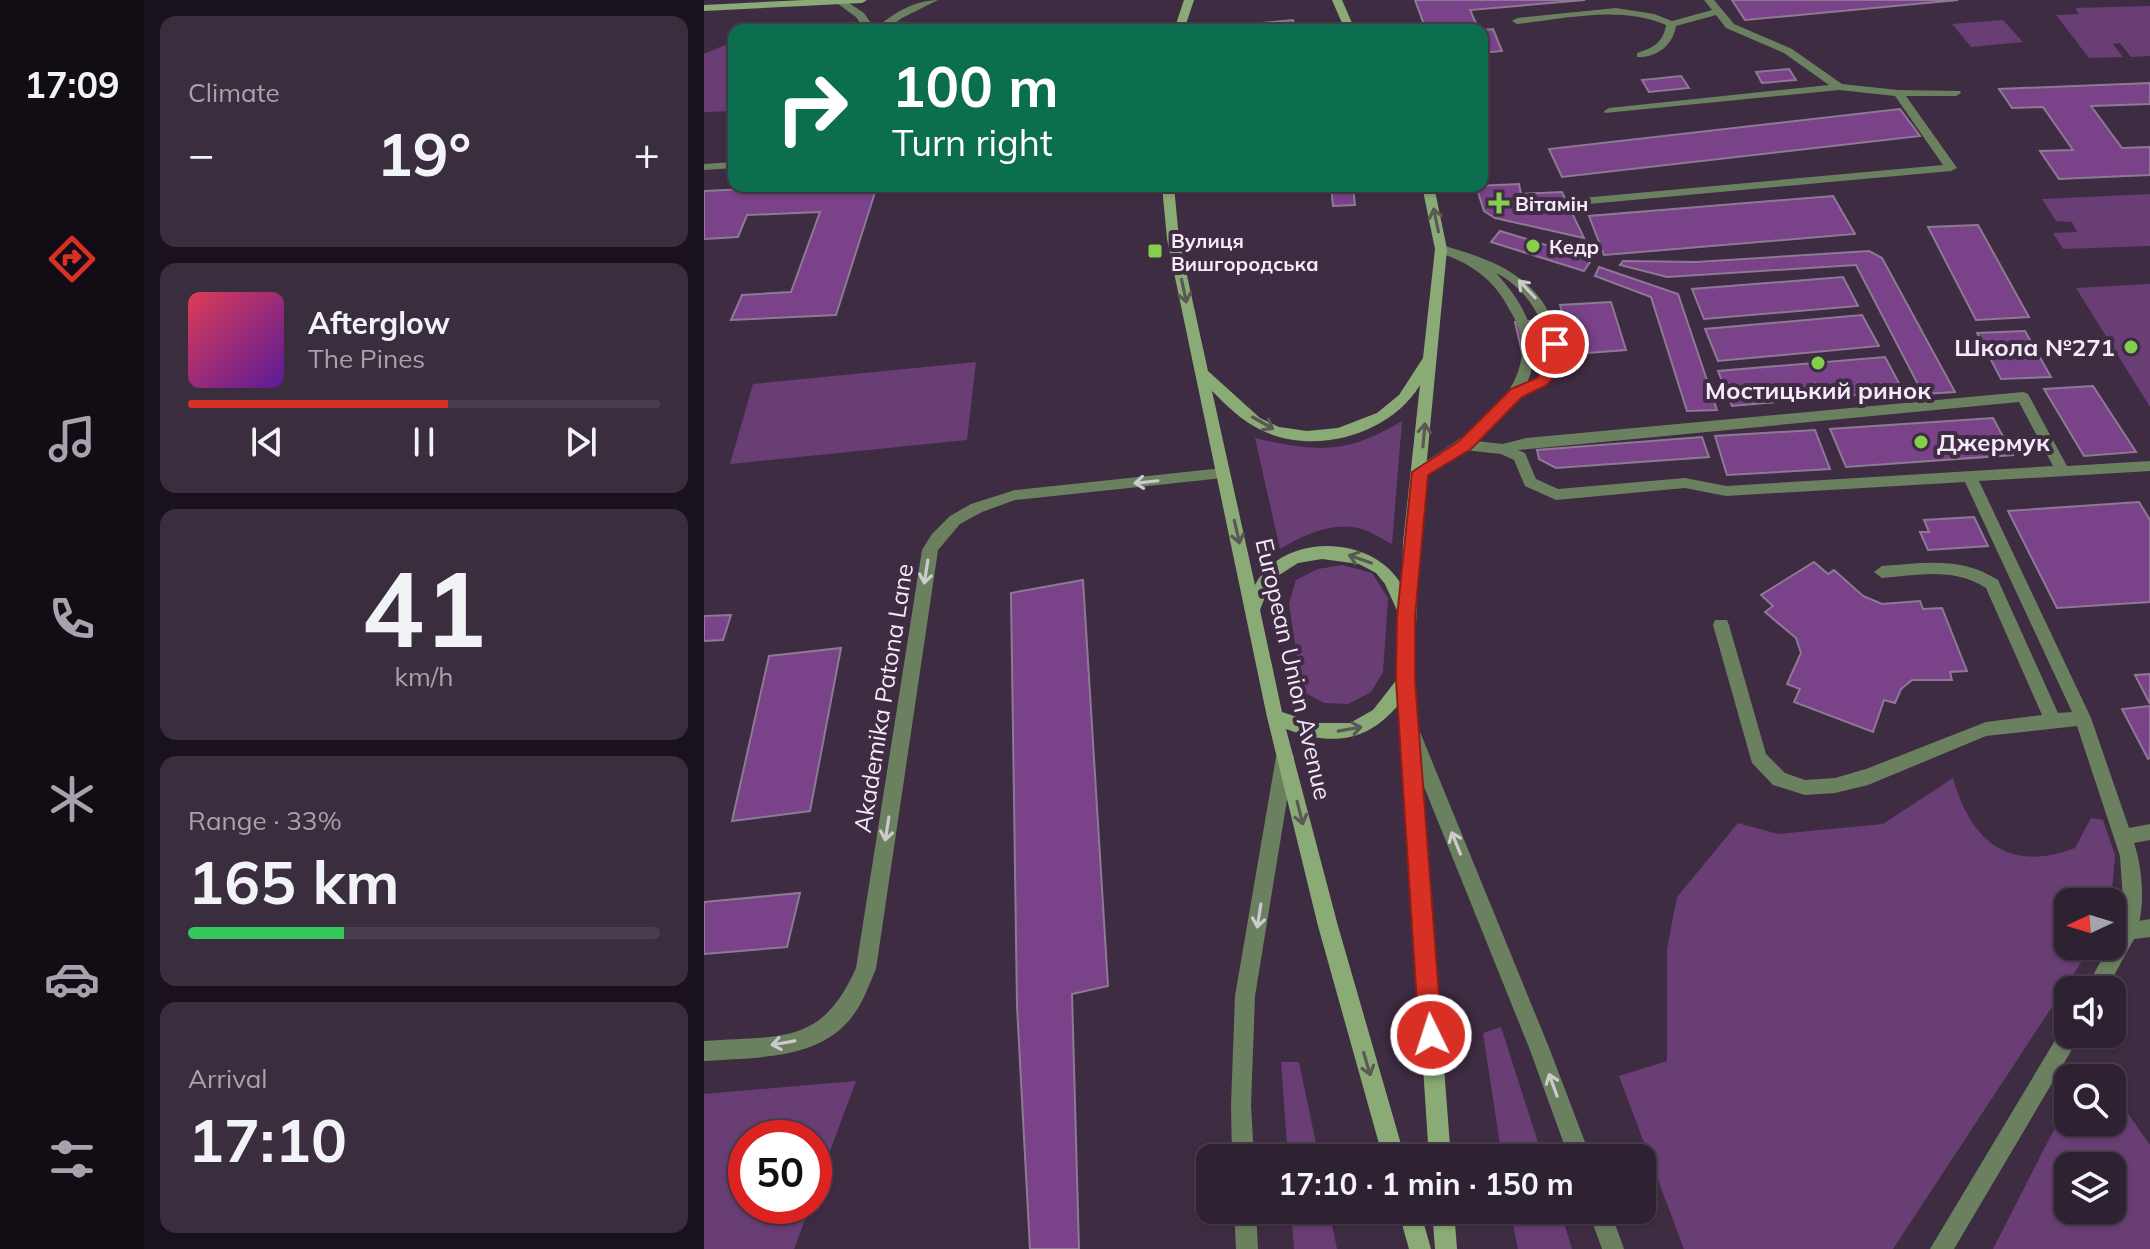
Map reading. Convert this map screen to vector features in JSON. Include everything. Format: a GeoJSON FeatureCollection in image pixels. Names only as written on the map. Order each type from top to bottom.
{"type":"FeatureCollection","features":[{"type":"Feature","properties":{"kind":"main road"},"geometry":{"type":"LineString","coordinates":[[704,8],[862,0]]}},
{"type":"Feature","properties":{"kind":"main road"},"geometry":{"type":"LineString","coordinates":[[1181,24],[1189,0]]}},
{"type":"Feature","properties":{"kind":"main road"},"geometry":{"type":"LineString","coordinates":[[1337,0],[1347,24]]}},
{"type":"Feature","properties":{"kind":"main road","name":"European Union Avenue"},"geometry":{"type":"LineString","coordinates":[[1169,192],[1173,239],[1254,607],[1275,717],[1328,926],[1390,1144]]}},
{"type":"Feature","properties":{"kind":"main road"},"geometry":{"type":"LineString","coordinates":[[1429,192],[1441,249],[1406,617],[1406,680],[1439,1144]]}},
{"type":"Feature","properties":{"kind":"main road"},"geometry":{"type":"LineString","coordinates":[[1203,374],[1242,411],[1275,430],[1320,436],[1359,429],[1396,407],[1416,381],[1431,353]]}},
{"type":"Feature","properties":{"kind":"main road"},"geometry":{"type":"LineString","coordinates":[[1254,607],[1260,589],[1272,572],[1292,559],[1325,553],[1355,556],[1377,565],[1393,583],[1406,617]]}},
{"type":"Feature","properties":{"kind":"main road"},"geometry":{"type":"LineString","coordinates":[[1275,717],[1305,730],[1353,730],[1373,723],[1390,708],[1406,680]]}},
{"type":"Feature","properties":{"kind":"main road"},"geometry":{"type":"LineString","coordinates":[[1413,1224],[1420,1249]]}},
{"type":"Feature","properties":{"kind":"main road"},"geometry":{"type":"LineString","coordinates":[[1444,1224],[1446,1249]]}},
{"type":"Feature","properties":{"kind":"street"},"geometry":{"type":"LineString","coordinates":[[887,24],[933,0]]}},
{"type":"Feature","properties":{"kind":"street"},"geometry":{"type":"LineString","coordinates":[[1709,0],[1730,26],[1788,51],[1839,87]]}},
{"type":"Feature","properties":{"kind":"street"},"geometry":{"type":"LineString","coordinates":[[839,1],[860,15],[866,24]]}},
{"type":"Feature","properties":{"kind":"street"},"geometry":{"type":"LineString","coordinates":[[1517,21],[1633,11],[1656,15],[1671,24],[1716,12]]}},
{"type":"Feature","properties":{"kind":"street"},"geometry":{"type":"LineString","coordinates":[[1641,55],[1656,50],[1669,38],[1671,24]]}},
{"type":"Feature","properties":{"kind":"street"},"geometry":{"type":"LineString","coordinates":[[1609,111],[1839,87],[1898,93],[1956,93]]}},
{"type":"Feature","properties":{"kind":"street"},"geometry":{"type":"LineString","coordinates":[[1571,203],[1951,168],[1898,93]]}},
{"type":"Feature","properties":{"kind":"street"},"geometry":{"type":"LineString","coordinates":[[704,167],[728,165]]}},
{"type":"Feature","properties":{"kind":"street"},"geometry":{"type":"LineString","coordinates":[[1441,249],[1504,270],[1524,283],[1543,308],[1555,344],[1555,367],[1542,381],[1516,393]]}},
{"type":"Feature","properties":{"kind":"street"},"geometry":{"type":"LineString","coordinates":[[1420,472],[1465,445],[1516,393],[1530,362],[1525,327],[1519,312],[1499,284],[1475,260]]}},
{"type":"Feature","properties":{"kind":"street"},"geometry":{"type":"LineString","coordinates":[[1503,449],[1526,443],[2023,397],[2062,470]]}},
{"type":"Feature","properties":{"kind":"street"},"geometry":{"type":"LineString","coordinates":[[1465,445],[1503,449],[1520,457],[1530,482],[1556,495],[1685,483],[1726,491],[2150,466]]}},
{"type":"Feature","properties":{"kind":"street","name":"Akademika Patona Lane"},"geometry":{"type":"LineString","coordinates":[[704,1051],[787,1044],[825,1029],[846,1010],[866,969],[930,550],[940,530],[973,509],[1015,495],[1223,473]]}},
{"type":"Feature","properties":{"kind":"street"},"geometry":{"type":"LineString","coordinates":[[1970,477],[2083,718],[2129,856],[2132,900],[2128,930],[2103,976]]}},
{"type":"Feature","properties":{"kind":"street"},"geometry":{"type":"LineString","coordinates":[[1882,572],[1961,567],[1978,573],[1992,584],[2053,721]]}},
{"type":"Feature","properties":{"kind":"street"},"geometry":{"type":"LineString","coordinates":[[1721,625],[1758,758],[1768,773],[1781,783],[1800,787],[1846,783],[1878,775],[1984,730],[2083,718]]}},
{"type":"Feature","properties":{"kind":"street"},"geometry":{"type":"LineString","coordinates":[[1409,726],[1575,1144]]}},
{"type":"Feature","properties":{"kind":"street"},"geometry":{"type":"LineString","coordinates":[[1242,1144],[1245,996],[1285,756]]}},
{"type":"Feature","properties":{"kind":"street"},"geometry":{"type":"LineString","coordinates":[[2122,837],[2150,832]]}},
{"type":"Feature","properties":{"kind":"street"},"geometry":{"type":"LineString","coordinates":[[2128,930],[2150,928]]}},
{"type":"Feature","properties":{"kind":"street"},"geometry":{"type":"LineString","coordinates":[[1941,1249],[2062,1048]]}},
{"type":"Feature","properties":{"kind":"street"},"geometry":{"type":"LineString","coordinates":[[1246,1224],[1247,1249]]}},
{"type":"Feature","properties":{"kind":"street"},"geometry":{"type":"LineString","coordinates":[[1604,1224],[1613,1249]]}},
{"type":"Feature","properties":{"kind":"shaded area"},"geometry":{"type":"Polygon","coordinates":[[[2150,6],[2150,56],[2131,57],[2120,43],[2113,44],[2123,57],[2089,58],[2056,15],[2079,14],[2075,8],[2150,6]]]}},
{"type":"Feature","properties":{"kind":"shaded area"},"geometry":{"type":"Polygon","coordinates":[[[2003,20],[2023,42],[1971,47],[1952,24],[2003,20]]]}},
{"type":"Feature","properties":{"kind":"shaded area"},"geometry":{"type":"Polygon","coordinates":[[[728,44],[728,111],[704,112],[704,54],[728,44]]]}},
{"type":"Feature","properties":{"kind":"shaded area"},"geometry":{"type":"Polygon","coordinates":[[[2150,194],[2150,246],[2063,249],[2053,233],[2077,232],[2072,222],[2056,221],[2042,199],[2150,194]]]}},
{"type":"Feature","properties":{"kind":"shaded area","name":"Школа №271"},"geometry":{"type":"Polygon","coordinates":[[[2150,284],[2150,407],[2076,288],[2150,284]]]}},
{"type":"Feature","properties":{"kind":"shaded area"},"geometry":{"type":"Polygon","coordinates":[[[976,362],[967,440],[730,464],[753,384],[976,362]]]}},
{"type":"Feature","properties":{"kind":"shaded area"},"geometry":{"type":"Polygon","coordinates":[[[1402,421],[1392,544],[1362,529],[1338,527],[1307,535],[1280,549],[1255,438],[1296,446],[1331,448],[1364,440],[1402,421]]]}},
{"type":"Feature","properties":{"kind":"shaded area"},"geometry":{"type":"Polygon","coordinates":[[[1342,565],[1372,573],[1388,598],[1383,672],[1371,692],[1348,704],[1324,703],[1302,691],[1289,603],[1296,580],[1318,569],[1342,565]]]}},
{"type":"Feature","properties":{"kind":"shaded area"},"geometry":{"type":"Polygon","coordinates":[[[1953,778],[1970,819],[1982,835],[2012,854],[2031,857],[2052,855],[2075,848],[2091,818],[2103,820],[2115,855],[2112,888],[2054,888],[2054,960],[2083,960],[2072,976],[2054,976],[2054,1004],[1893,1249],[1684,1249],[1656,1174],[1656,1144],[1645,1144],[1619,1076],[1667,1061],[1667,949],[1677,897],[1738,823],[1778,834],[1883,824],[1953,778]]]}},
{"type":"Feature","properties":{"kind":"shaded area"},"geometry":{"type":"Polygon","coordinates":[[[1501,1027],[1539,1144],[1500,1144],[1483,1033],[1501,1027]]]}},
{"type":"Feature","properties":{"kind":"shaded area"},"geometry":{"type":"Polygon","coordinates":[[[1281,1062],[1299,1062],[1316,1144],[1287,1144],[1281,1062]]]}},
{"type":"Feature","properties":{"kind":"shaded area"},"geometry":{"type":"Polygon","coordinates":[[[856,1081],[832,1146],[832,1120],[728,1120],[728,1224],[803,1224],[794,1249],[704,1249],[704,1094],[856,1081]]]}},
{"type":"Feature","properties":{"kind":"shaded area"},"geometry":{"type":"Polygon","coordinates":[[[2126,1111],[2150,1145],[2150,1249],[1993,1249],[2054,1129],[2054,1136],[2126,1136],[2126,1111]]]}},
{"type":"Feature","properties":{"kind":"shaded area"},"geometry":{"type":"Polygon","coordinates":[[[1292,1224],[1332,1224],[1337,1249],[1294,1249],[1292,1224]]]}},
{"type":"Feature","properties":{"kind":"shaded area"},"geometry":{"type":"Polygon","coordinates":[[[1513,1224],[1564,1224],[1572,1249],[1518,1249],[1513,1224]]]}},
{"type":"Feature","properties":{"kind":"building"},"geometry":{"type":"Polygon","coordinates":[[[1415,0],[1585,0],[1470,10],[1476,24],[1424,24],[1415,0]]]}},
{"type":"Feature","properties":{"kind":"building"},"geometry":{"type":"Polygon","coordinates":[[[1732,0],[1958,0],[1745,20],[1732,0]]]}},
{"type":"Feature","properties":{"kind":"building"},"geometry":{"type":"Polygon","coordinates":[[[1293,20],[1294,24],[1253,24],[1293,20]]]}},
{"type":"Feature","properties":{"kind":"building"},"geometry":{"type":"Polygon","coordinates":[[[1488,29],[1493,29],[1502,51],[1488,52],[1488,29]]]}},
{"type":"Feature","properties":{"kind":"building"},"geometry":{"type":"Polygon","coordinates":[[[1789,69],[1796,80],[1762,83],[1756,72],[1789,69]]]}},
{"type":"Feature","properties":{"kind":"building"},"geometry":{"type":"Polygon","coordinates":[[[1681,76],[1689,88],[1649,92],[1642,80],[1681,76]]]}},
{"type":"Feature","properties":{"kind":"building"},"geometry":{"type":"Polygon","coordinates":[[[2150,83],[2150,104],[2091,106],[2122,148],[2150,147],[2150,175],[2059,179],[2040,151],[2073,150],[2043,107],[2012,108],[1999,89],[2150,83]]]}},
{"type":"Feature","properties":{"kind":"building"},"geometry":{"type":"Polygon","coordinates":[[[1900,109],[1920,136],[1562,177],[1549,149],[1900,109]]]}},
{"type":"Feature","properties":{"kind":"building"},"geometry":{"type":"Polygon","coordinates":[[[1519,184],[1521,194],[1562,192],[1584,238],[1495,218],[1484,211],[1478,192],[1488,192],[1488,185],[1519,184]]]}},
{"type":"Feature","properties":{"kind":"building"},"geometry":{"type":"Polygon","coordinates":[[[704,191],[875,192],[836,315],[731,320],[742,295],[791,292],[820,212],[747,215],[738,237],[704,239],[704,191]]]}},
{"type":"Feature","properties":{"kind":"building"},"geometry":{"type":"Polygon","coordinates":[[[1332,192],[1354,192],[1355,205],[1333,206],[1332,192]]]}},
{"type":"Feature","properties":{"kind":"building"},"geometry":{"type":"Polygon","coordinates":[[[1833,196],[1855,234],[1604,255],[1589,216],[1833,196]]]}},
{"type":"Feature","properties":{"kind":"building"},"geometry":{"type":"Polygon","coordinates":[[[1978,225],[2029,317],[1976,320],[1928,227],[1978,225]]]}},
{"type":"Feature","properties":{"kind":"building"},"geometry":{"type":"Polygon","coordinates":[[[1500,231],[1592,259],[1584,271],[1491,242],[1500,231]]]}},
{"type":"Feature","properties":{"kind":"building"},"geometry":{"type":"Polygon","coordinates":[[[1869,251],[1882,258],[1955,392],[1923,394],[1856,265],[1667,277],[1620,265],[1623,261],[1696,262],[1869,251]]]}},
{"type":"Feature","properties":{"kind":"building"},"geometry":{"type":"Polygon","coordinates":[[[1599,267],[1678,294],[1717,410],[1687,411],[1651,297],[1595,276],[1599,267]]]}},
{"type":"Feature","properties":{"kind":"building"},"geometry":{"type":"Polygon","coordinates":[[[1843,277],[1858,306],[1704,319],[1692,289],[1843,277]]]}},
{"type":"Feature","properties":{"kind":"building"},"geometry":{"type":"Polygon","coordinates":[[[1611,302],[1626,350],[1574,354],[1560,305],[1611,302]]]}},
{"type":"Feature","properties":{"kind":"building"},"geometry":{"type":"Polygon","coordinates":[[[1862,315],[1879,346],[1718,361],[1705,329],[1862,315]]]}},
{"type":"Feature","properties":{"kind":"building"},"geometry":{"type":"Polygon","coordinates":[[[1554,319],[1557,332],[1567,332],[1570,342],[1559,343],[1562,354],[1523,357],[1515,322],[1554,319]]]}},
{"type":"Feature","properties":{"kind":"building"},"geometry":{"type":"Polygon","coordinates":[[[2025,331],[2051,377],[2001,379],[1977,333],[2025,331]]]}},
{"type":"Feature","properties":{"kind":"building"},"geometry":{"type":"Polygon","coordinates":[[[1885,357],[1903,391],[1732,406],[1718,371],[1885,357]]]}},
{"type":"Feature","properties":{"kind":"building"},"geometry":{"type":"Polygon","coordinates":[[[2093,386],[2136,452],[2084,456],[2044,389],[2093,386]]]}},
{"type":"Feature","properties":{"kind":"building","name":"Джермук"},"geometry":{"type":"Polygon","coordinates":[[[1993,418],[2013,455],[1846,467],[1830,429],[1993,418]]]}},
{"type":"Feature","properties":{"kind":"building"},"geometry":{"type":"Polygon","coordinates":[[[1815,430],[1830,469],[1727,475],[1715,436],[1815,430]]]}},
{"type":"Feature","properties":{"kind":"building"},"geometry":{"type":"Polygon","coordinates":[[[1702,437],[1709,457],[1556,468],[1539,459],[1537,450],[1702,437]]]}},
{"type":"Feature","properties":{"kind":"building"},"geometry":{"type":"Polygon","coordinates":[[[2139,502],[2150,520],[2150,602],[2057,608],[2008,511],[2139,502]]]}},
{"type":"Feature","properties":{"kind":"building"},"geometry":{"type":"Polygon","coordinates":[[[1974,517],[1988,546],[1928,550],[1920,532],[1929,532],[1924,520],[1974,517]]]}},
{"type":"Feature","properties":{"kind":"building"},"geometry":{"type":"Polygon","coordinates":[[[1814,562],[1828,574],[1834,570],[1863,596],[1882,604],[1920,601],[1923,609],[1942,608],[1967,671],[1950,672],[1952,680],[1912,680],[1901,689],[1895,703],[1884,700],[1873,732],[1794,702],[1800,689],[1787,684],[1801,653],[1796,638],[1765,612],[1773,606],[1761,595],[1814,562]]]}},
{"type":"Feature","properties":{"kind":"building"},"geometry":{"type":"Polygon","coordinates":[[[1083,580],[1108,986],[1072,994],[1079,1249],[1030,1249],[1017,1006],[1011,593],[1083,580]]]}},
{"type":"Feature","properties":{"kind":"building"},"geometry":{"type":"Polygon","coordinates":[[[731,615],[723,640],[704,641],[704,616],[731,615]]]}},
{"type":"Feature","properties":{"kind":"building"},"geometry":{"type":"Polygon","coordinates":[[[841,648],[810,811],[732,821],[769,656],[841,648]]]}},
{"type":"Feature","properties":{"kind":"building"},"geometry":{"type":"Polygon","coordinates":[[[2150,674],[2150,704],[2135,675],[2150,674]]]}},
{"type":"Feature","properties":{"kind":"building"},"geometry":{"type":"Polygon","coordinates":[[[2150,706],[2150,758],[2148,759],[2122,709],[2150,706]]]}},
{"type":"Feature","properties":{"kind":"building"},"geometry":{"type":"Polygon","coordinates":[[[800,893],[787,947],[704,954],[704,902],[800,893]]]}},
{"type":"Feature","properties":{"kind":"place","name":"Вітамін"},"geometry":{"type":"Point","coordinates":[1499,203]}},
{"type":"Feature","properties":{"kind":"place","name":"Кедр"},"geometry":{"type":"Point","coordinates":[1533,246]}},
{"type":"Feature","properties":{"kind":"place","name":"Вулиця Вишгородська"},"geometry":{"type":"Point","coordinates":[1155,251]}},
{"type":"Feature","properties":{"kind":"place","name":"Школа №271"},"geometry":{"type":"Point","coordinates":[2131,347]}},
{"type":"Feature","properties":{"kind":"place","name":"Мостицький ринок"},"geometry":{"type":"Point","coordinates":[1818,363]}},
{"type":"Feature","properties":{"kind":"place","name":"Джермук"},"geometry":{"type":"Point","coordinates":[1921,442]}},
{"type":"Feature","properties":{"kind":"route"},"geometry":{"type":"LineString","coordinates":[[1431,1035],[1406,680],[1406,617],[1420,472],[1465,445],[1516,393],[1542,381],[1555,367],[1555,344]]}}]}
